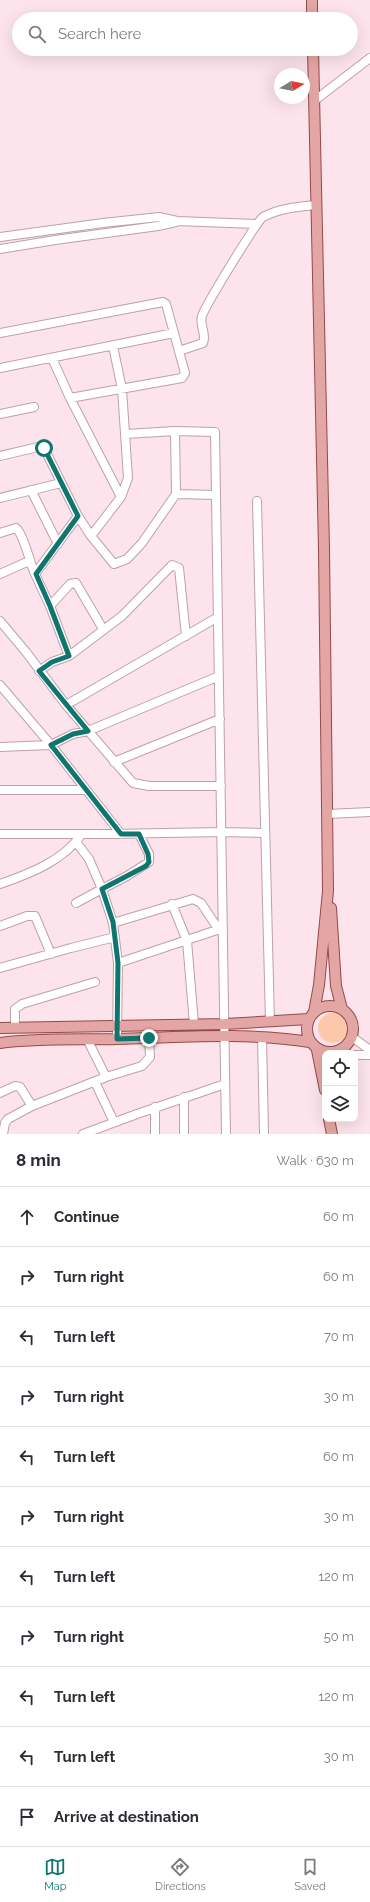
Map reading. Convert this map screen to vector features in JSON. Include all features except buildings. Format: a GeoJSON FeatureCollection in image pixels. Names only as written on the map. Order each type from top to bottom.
{"type":"FeatureCollection","features":[{"type":"Feature","properties":{"kind":"main road"},"geometry":{"type":"LineString","coordinates":[[312,0],[312,12]]}},
{"type":"Feature","properties":{"kind":"main road"},"geometry":{"type":"LineString","coordinates":[[313,56],[328,814],[328,891],[317,1001],[306,1030],[310,1042],[318,1050],[324,1086]]}},
{"type":"Feature","properties":{"kind":"main road"},"geometry":{"type":"LineString","coordinates":[[328,891],[333,929],[336,986],[342,1009],[350,1019],[353,1031],[349,1043],[340,1050]]}},
{"type":"Feature","properties":{"kind":"main road"},"geometry":{"type":"LineString","coordinates":[[0,1028],[270,1022],[311,1015],[328,1006],[342,1009]]}},
{"type":"Feature","properties":{"kind":"main road"},"geometry":{"type":"LineString","coordinates":[[0,1043],[87,1039],[225,1036],[262,1037],[310,1042]]}},
{"type":"Feature","properties":{"kind":"main road"},"geometry":{"type":"LineString","coordinates":[[318,1050],[322,1050]]}},
{"type":"Feature","properties":{"kind":"main road"},"geometry":{"type":"LineString","coordinates":[[330,1122],[333,1134]]}},
{"type":"Feature","properties":{"kind":"main road"},"geometry":{"type":"LineString","coordinates":[[333,1134],[335,1122]]}},
{"type":"Feature","properties":{"kind":"street"},"geometry":{"type":"LineString","coordinates":[[314,101],[370,58]]}},
{"type":"Feature","properties":{"kind":"street"},"geometry":{"type":"LineString","coordinates":[[180,351],[203,343],[205,338],[202,317],[261,218],[281,209],[316,205]]}},
{"type":"Feature","properties":{"kind":"street"},"geometry":{"type":"LineString","coordinates":[[0,237],[159,217],[177,221],[257,224]]}},
{"type":"Feature","properties":{"kind":"street"},"geometry":{"type":"LineString","coordinates":[[0,249],[158,226],[177,221]]}},
{"type":"Feature","properties":{"kind":"street"},"geometry":{"type":"LineString","coordinates":[[0,333],[162,302],[166,304],[185,373],[182,378],[70,398]]}},
{"type":"Feature","properties":{"kind":"street"},"geometry":{"type":"LineString","coordinates":[[0,368],[174,333]]}},
{"type":"Feature","properties":{"kind":"street"},"geometry":{"type":"LineString","coordinates":[[91,536],[121,497],[128,478],[122,389],[113,346]]}},
{"type":"Feature","properties":{"kind":"street"},"geometry":{"type":"LineString","coordinates":[[52,358],[70,398],[121,497]]}},
{"type":"Feature","properties":{"kind":"street"},"geometry":{"type":"LineString","coordinates":[[0,414],[34,407]]}},
{"type":"Feature","properties":{"kind":"street"},"geometry":{"type":"LineString","coordinates":[[126,434],[175,431],[215,432],[222,832],[221,929],[225,1024],[226,1134]]}},
{"type":"Feature","properties":{"kind":"street"},"geometry":{"type":"LineString","coordinates":[[0,456],[38,447],[44,448],[78,516],[91,536],[111,563],[121,562],[127,559],[142,543],[176,494],[175,431]]}},
{"type":"Feature","properties":{"kind":"street"},"geometry":{"type":"LineString","coordinates":[[0,498],[61,483]]}},
{"type":"Feature","properties":{"kind":"street"},"geometry":{"type":"LineString","coordinates":[[31,490],[58,544]]}},
{"type":"Feature","properties":{"kind":"street"},"geometry":{"type":"LineString","coordinates":[[176,494],[216,495]]}},
{"type":"Feature","properties":{"kind":"street"},"geometry":{"type":"LineString","coordinates":[[256,501],[270,1022]]}},
{"type":"Feature","properties":{"kind":"street"},"geometry":{"type":"LineString","coordinates":[[36,574],[78,516]]}},
{"type":"Feature","properties":{"kind":"street"},"geometry":{"type":"LineString","coordinates":[[0,533],[13,528],[18,529],[21,532],[29,561],[50,606],[69,656]]}},
{"type":"Feature","properties":{"kind":"street"},"geometry":{"type":"LineString","coordinates":[[0,574],[29,561]]}},
{"type":"Feature","properties":{"kind":"street"},"geometry":{"type":"LineString","coordinates":[[39,671],[52,662],[69,656],[122,616],[172,565],[179,568],[186,636]]}},
{"type":"Feature","properties":{"kind":"street"},"geometry":{"type":"LineString","coordinates":[[50,606],[70,584],[76,583],[103,629]]}},
{"type":"Feature","properties":{"kind":"street"},"geometry":{"type":"LineString","coordinates":[[66,705],[218,617]]}},
{"type":"Feature","properties":{"kind":"street"},"geometry":{"type":"LineString","coordinates":[[0,621],[66,705],[130,780],[140,786],[221,786]]}},
{"type":"Feature","properties":{"kind":"street"},"geometry":{"type":"LineString","coordinates":[[0,747],[51,745],[73,734],[88,731],[219,676]]}},
{"type":"Feature","properties":{"kind":"street"},"geometry":{"type":"LineString","coordinates":[[0,685],[51,745],[121,834]]}},
{"type":"Feature","properties":{"kind":"street"},"geometry":{"type":"LineString","coordinates":[[114,762],[220,719]]}},
{"type":"Feature","properties":{"kind":"street"},"geometry":{"type":"LineString","coordinates":[[0,790],[85,790]]}},
{"type":"Feature","properties":{"kind":"street"},"geometry":{"type":"LineString","coordinates":[[328,814],[370,812]]}},
{"type":"Feature","properties":{"kind":"street"},"geometry":{"type":"LineString","coordinates":[[0,834],[81,835],[222,832],[265,834]]}},
{"type":"Feature","properties":{"kind":"street"},"geometry":{"type":"LineString","coordinates":[[76,903],[127,876],[149,862],[148,854],[139,834]]}},
{"type":"Feature","properties":{"kind":"street"},"geometry":{"type":"LineString","coordinates":[[0,884],[21,877],[52,861],[76,842],[81,835]]}},
{"type":"Feature","properties":{"kind":"street"},"geometry":{"type":"LineString","coordinates":[[76,842],[90,859],[113,922],[118,963],[117,1039]]}},
{"type":"Feature","properties":{"kind":"street"},"geometry":{"type":"LineString","coordinates":[[113,922],[191,899],[198,900],[221,929]]}},
{"type":"Feature","properties":{"kind":"street"},"geometry":{"type":"LineString","coordinates":[[172,904],[187,941],[194,1024]]}},
{"type":"Feature","properties":{"kind":"street"},"geometry":{"type":"LineString","coordinates":[[0,926],[27,916],[35,916],[51,954]]}},
{"type":"Feature","properties":{"kind":"street"},"geometry":{"type":"LineString","coordinates":[[118,963],[221,929]]}},
{"type":"Feature","properties":{"kind":"street"},"geometry":{"type":"LineString","coordinates":[[0,968],[115,937]]}},
{"type":"Feature","properties":{"kind":"street"},"geometry":{"type":"LineString","coordinates":[[15,1028],[16,1009],[22,1004],[95,982]]}},
{"type":"Feature","properties":{"kind":"street"},"geometry":{"type":"LineString","coordinates":[[262,1037],[264,1134]]}},
{"type":"Feature","properties":{"kind":"street"},"geometry":{"type":"LineString","coordinates":[[352,1037],[370,1050]]}},
{"type":"Feature","properties":{"kind":"street"},"geometry":{"type":"LineString","coordinates":[[3,1134],[5,1123],[8,1119],[32,1106],[106,1077],[145,1064],[151,1052],[149,1038]]}},
{"type":"Feature","properties":{"kind":"street"},"geometry":{"type":"LineString","coordinates":[[87,1039],[106,1077]]}},
{"type":"Feature","properties":{"kind":"street"},"geometry":{"type":"LineString","coordinates":[[358,1055],[370,1055]]}},
{"type":"Feature","properties":{"kind":"street"},"geometry":{"type":"LineString","coordinates":[[95,1082],[114,1122]]}},
{"type":"Feature","properties":{"kind":"street"},"geometry":{"type":"LineString","coordinates":[[83,1134],[155,1107],[225,1084]]}},
{"type":"Feature","properties":{"kind":"street"},"geometry":{"type":"LineString","coordinates":[[0,1093],[15,1086],[20,1087],[32,1106]]}},
{"type":"Feature","properties":{"kind":"street"},"geometry":{"type":"LineString","coordinates":[[184,1097],[184,1134]]}},
{"type":"Feature","properties":{"kind":"street"},"geometry":{"type":"LineString","coordinates":[[155,1107],[155,1134]]}},
{"type":"Feature","properties":{"kind":"shaded area"},"geometry":{"type":"Polygon","coordinates":[[[333,1013],[344,1017],[348,1028],[344,1039],[333,1043],[322,1039],[318,1028],[322,1017],[333,1013]]]}},
{"type":"Feature","properties":{"kind":"route"},"geometry":{"type":"LineString","coordinates":[[44,448],[48,452],[59,480],[78,516],[36,574],[69,656],[52,662],[39,671],[88,731],[73,734],[51,745],[121,834],[139,834],[148,854],[150,860],[146,866],[102,889],[113,922],[118,963],[117,1039],[149,1038]]}}]}
